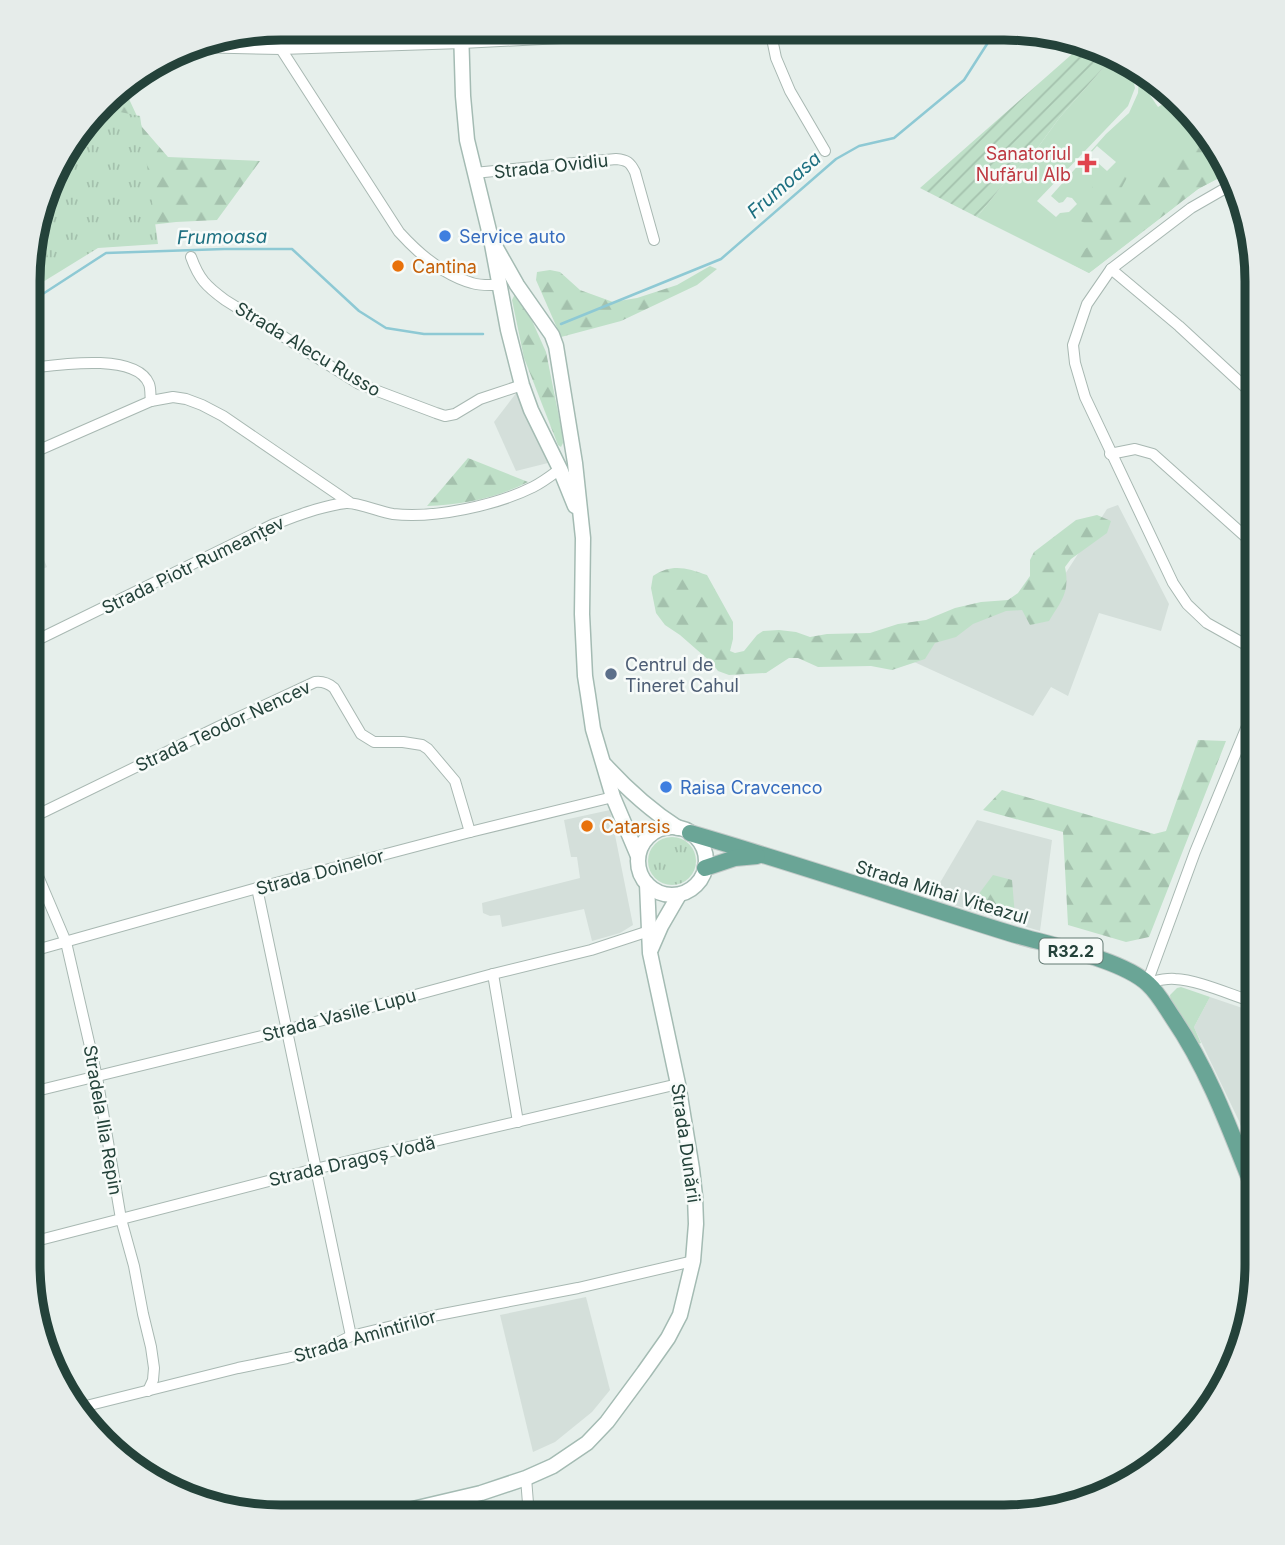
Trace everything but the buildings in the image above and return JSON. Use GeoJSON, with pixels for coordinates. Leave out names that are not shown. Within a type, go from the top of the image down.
{"type":"FeatureCollection","features":[{"type":"Feature","properties":{"kind":"main road"},"geometry":{"type":"LineString","coordinates":[[461,41],[465,121],[508,330],[531,410],[581,520]]}},
{"type":"Feature","properties":{"kind":"main road"},"geometry":{"type":"LineString","coordinates":[[491,239],[520,290],[555,340],[572,443],[583,538],[582,614],[585,676],[593,729],[602,761],[613,797],[638,856],[639,871],[647,884],[664,894],[678,895],[688,891],[702,877],[705,868],[704,851],[699,841],[652,811],[624,786],[602,761]]}},
{"type":"Feature","properties":{"kind":"main road"},"geometry":{"type":"LineString","coordinates":[[501,291],[520,290]]}},
{"type":"Feature","properties":{"kind":"main road"},"geometry":{"type":"LineString","coordinates":[[549,447],[560,453],[565,452],[572,443]]}},
{"type":"Feature","properties":{"kind":"main road"},"geometry":{"type":"LineString","coordinates":[[638,856],[645,841],[652,834],[662,829],[684,831]]}},
{"type":"Feature","properties":{"kind":"main road","name":"Strada Mihai Viteazul"},"geometry":{"type":"LineString","coordinates":[[684,831],[1101,960],[1133,974],[1147,983],[1164,1004],[1195,1054],[1244,1166]]}},
{"type":"Feature","properties":{"kind":"main road","name":"Strada Mihai Viteazul"},"geometry":{"type":"LineString","coordinates":[[705,868],[735,858],[763,855]]}},
{"type":"Feature","properties":{"kind":"main road","name":"Strada Dunării"},"geometry":{"type":"LineString","coordinates":[[434,1504],[481,1493],[526,1478],[553,1466],[587,1443],[607,1422],[668,1338],[680,1315],[693,1261],[695,1196],[678,1084],[650,953],[647,884]]}},
{"type":"Feature","properties":{"kind":"main road"},"geometry":{"type":"LineString","coordinates":[[650,953],[678,895]]}},
{"type":"Feature","properties":{"kind":"street"},"geometry":{"type":"LineString","coordinates":[[772,40],[776,58],[790,91],[825,151]]}},
{"type":"Feature","properties":{"kind":"street"},"geometry":{"type":"LineString","coordinates":[[282,41],[281,49],[400,232],[415,250],[450,274],[473,284],[501,291]]}},
{"type":"Feature","properties":{"kind":"street"},"geometry":{"type":"LineString","coordinates":[[221,48],[281,49],[394,41]]}},
{"type":"Feature","properties":{"kind":"street","name":"Strada Ovidiu"},"geometry":{"type":"LineString","coordinates":[[474,173],[626,160],[635,172],[654,240]]}},
{"type":"Feature","properties":{"kind":"street"},"geometry":{"type":"LineString","coordinates":[[1226,188],[1191,208],[1111,269],[1087,304],[1073,345],[1074,363],[1085,397],[1172,583],[1187,604],[1207,623],[1245,644]]}},
{"type":"Feature","properties":{"kind":"street","name":"Strada Alecu Russo"},"geometry":{"type":"LineString","coordinates":[[191,257],[207,287],[225,300],[359,384],[402,402],[445,416],[455,414],[480,399],[522,384]]}},
{"type":"Feature","properties":{"kind":"street"},"geometry":{"type":"LineString","coordinates":[[1111,269],[1179,326],[1245,387]]}},
{"type":"Feature","properties":{"kind":"street"},"geometry":{"type":"LineString","coordinates":[[40,367],[81,363],[119,366],[142,374],[149,385],[151,401]]}},
{"type":"Feature","properties":{"kind":"street"},"geometry":{"type":"LineString","coordinates":[[40,450],[151,401],[173,397],[202,405],[223,416],[349,502]]}},
{"type":"Feature","properties":{"kind":"street"},"geometry":{"type":"LineString","coordinates":[[1110,454],[1135,449],[1153,454],[1245,536]]}},
{"type":"Feature","properties":{"kind":"street","name":"Strada Piotr Rumeanțev"},"geometry":{"type":"LineString","coordinates":[[40,639],[274,524],[306,513],[349,502],[392,514],[451,512],[507,498],[535,486],[560,469]]}},
{"type":"Feature","properties":{"kind":"street","name":"Strada Teodor Nencev"},"geometry":{"type":"LineString","coordinates":[[40,813],[321,681],[334,688],[361,734],[368,739],[374,742],[422,745],[428,749],[455,781],[470,832]]}},
{"type":"Feature","properties":{"kind":"street"},"geometry":{"type":"LineString","coordinates":[[1147,983],[1195,852],[1245,732]]}},
{"type":"Feature","properties":{"kind":"street","name":"Strada Doinelor"},"geometry":{"type":"LineString","coordinates":[[40,949],[257,888],[613,797]]}},
{"type":"Feature","properties":{"kind":"street","name":"Stradela Ilia Repin"},"geometry":{"type":"LineString","coordinates":[[40,881],[66,942],[97,1077],[121,1219],[151,1347],[154,1368],[148,1391]]}},
{"type":"Feature","properties":{"kind":"street"},"geometry":{"type":"LineString","coordinates":[[257,888],[351,1336]]}},
{"type":"Feature","properties":{"kind":"street","name":"Strada Vasile Lupu"},"geometry":{"type":"LineString","coordinates":[[40,1090],[286,1030],[592,950],[649,931]]}},
{"type":"Feature","properties":{"kind":"street"},"geometry":{"type":"LineString","coordinates":[[493,974],[518,1122]]}},
{"type":"Feature","properties":{"kind":"street"},"geometry":{"type":"LineString","coordinates":[[1147,983],[1160,979],[1176,979],[1244,999]]}},
{"type":"Feature","properties":{"kind":"street","name":"Strada Dragoș Vodă"},"geometry":{"type":"LineString","coordinates":[[40,1240],[315,1169],[678,1084]]}},
{"type":"Feature","properties":{"kind":"street","name":"Strada Amintirilor"},"geometry":{"type":"LineString","coordinates":[[87,1406],[327,1348],[351,1336],[438,1315],[565,1291],[693,1261]]}},
{"type":"Feature","properties":{"kind":"street"},"geometry":{"type":"LineString","coordinates":[[526,1478],[527,1504]]}},
{"type":"Feature","properties":{"kind":"shaded area"},"geometry":{"type":"Polygon","coordinates":[[[517,392],[548,463],[516,471],[494,422],[517,392]]]}},
{"type":"Feature","properties":{"kind":"shaded area"},"geometry":{"type":"Polygon","coordinates":[[[1118,505],[1169,604],[1161,631],[1099,613],[1068,696],[1051,687],[1033,716],[912,661],[950,626],[1058,585],[1107,509],[1118,505]]]}},
{"type":"Feature","properties":{"kind":"shaded area"},"geometry":{"type":"Polygon","coordinates":[[[40,550],[47,567],[40,570],[40,550]]]}},
{"type":"Feature","properties":{"kind":"shaded area"},"geometry":{"type":"Polygon","coordinates":[[[610,810],[633,925],[620,933],[592,941],[584,909],[502,927],[500,915],[490,916],[483,913],[482,903],[580,878],[577,857],[571,857],[564,820],[610,810]]]}},
{"type":"Feature","properties":{"kind":"shaded area"},"geometry":{"type":"Polygon","coordinates":[[[977,820],[1052,840],[1040,931],[931,898],[977,820]]]}},
{"type":"Feature","properties":{"kind":"shaded area"},"geometry":{"type":"Polygon","coordinates":[[[1210,997],[1244,1009],[1244,1135],[1239,1121],[1194,1027],[1210,997]]]}},
{"type":"Feature","properties":{"kind":"shaded area"},"geometry":{"type":"Polygon","coordinates":[[[586,1297],[610,1390],[592,1412],[555,1442],[533,1452],[500,1315],[586,1297]]]}},
{"type":"Feature","properties":{"kind":"green space"},"geometry":{"type":"Polygon","coordinates":[[[1074,51],[1107,64],[1060,117],[1033,154],[1010,176],[977,217],[920,188],[1074,51]]]}},
{"type":"Feature","properties":{"kind":"green space","name":"Sanatoriul Nufărul Alb"},"geometry":{"type":"Polygon","coordinates":[[[1107,64],[1133,78],[1135,88],[1128,106],[1037,201],[1056,217],[1060,213],[1069,212],[1077,204],[1067,197],[1059,203],[1051,196],[1106,134],[1129,113],[1138,93],[1139,82],[1158,107],[1165,102],[1185,122],[1204,147],[1220,177],[1198,189],[1089,273],[977,217],[1010,176],[1033,154],[1060,117],[1107,64]],[[1097,146],[1089,155],[1107,171],[1116,162],[1097,146]]]}},
{"type":"Feature","properties":{"kind":"green space"},"geometry":{"type":"Polygon","coordinates":[[[128,96],[142,127],[168,157],[260,161],[217,220],[44,237],[59,189],[81,147],[100,122],[128,96]]]}},
{"type":"Feature","properties":{"kind":"green space"},"geometry":{"type":"Polygon","coordinates":[[[109,113],[140,116],[158,244],[98,248],[40,284],[42,250],[48,219],[59,189],[81,147],[109,113]]]}},
{"type":"Feature","properties":{"kind":"green space"},"geometry":{"type":"Polygon","coordinates":[[[1197,141],[1204,147],[1220,177],[1198,189],[1089,273],[1072,264],[1079,253],[1095,242],[1092,227],[1077,219],[1090,190],[1101,177],[1122,167],[1131,170],[1115,197],[1134,192],[1149,177],[1184,155],[1197,141]]]}},
{"type":"Feature","properties":{"kind":"green space"},"geometry":{"type":"Polygon","coordinates":[[[710,266],[717,269],[697,285],[621,321],[561,337],[536,280],[537,272],[560,272],[580,290],[613,302],[637,298],[677,285],[710,266]]]}},
{"type":"Feature","properties":{"kind":"green space"},"geometry":{"type":"Polygon","coordinates":[[[515,294],[521,296],[546,352],[562,432],[561,447],[524,358],[512,300],[515,294]]]}},
{"type":"Feature","properties":{"kind":"green space"},"geometry":{"type":"Polygon","coordinates":[[[468,458],[528,482],[479,500],[427,506],[468,458]]]}},
{"type":"Feature","properties":{"kind":"green space"},"geometry":{"type":"Polygon","coordinates":[[[1097,515],[1111,521],[1107,533],[1071,559],[1065,567],[1066,590],[1049,621],[1030,625],[1022,610],[1006,611],[973,624],[956,637],[935,643],[925,659],[892,670],[871,666],[818,667],[798,658],[789,658],[766,673],[729,675],[718,671],[680,635],[665,625],[656,613],[651,588],[653,576],[667,569],[686,569],[707,575],[733,622],[730,651],[735,653],[744,651],[763,631],[796,632],[810,637],[870,633],[898,624],[926,620],[955,608],[1008,600],[1018,593],[1030,576],[1030,560],[1034,552],[1076,520],[1097,515]]]}},
{"type":"Feature","properties":{"kind":"green space"},"geometry":{"type":"Polygon","coordinates":[[[1198,740],[1226,741],[1149,937],[1126,942],[1068,925],[1063,832],[983,810],[1002,790],[1154,834],[1166,831],[1198,740]]]}},
{"type":"Feature","properties":{"kind":"green space"},"geometry":{"type":"Polygon","coordinates":[[[672,837],[689,844],[696,861],[689,878],[672,885],[655,878],[648,861],[655,844],[672,837]]]}},
{"type":"Feature","properties":{"kind":"green space"},"geometry":{"type":"Polygon","coordinates":[[[993,875],[1012,880],[1015,916],[972,903],[993,875]]]}},
{"type":"Feature","properties":{"kind":"green space"},"geometry":{"type":"Polygon","coordinates":[[[1181,987],[1210,997],[1194,1027],[1201,1043],[1195,1045],[1171,1003],[1170,995],[1181,987]]]}},
{"type":"Feature","properties":{"kind":"waterway","name":"Frumoasa"},"geometry":{"type":"LineString","coordinates":[[561,324],[721,259],[836,159],[859,146],[894,138],[964,80],[990,40]]}},
{"type":"Feature","properties":{"kind":"waterway","name":"Frumoasa"},"geometry":{"type":"LineString","coordinates":[[40,296],[106,253],[292,249],[359,311],[386,328],[424,334],[483,334]]}},
{"type":"Feature","properties":{"kind":"place","name":"Sanatoriul Nufărul Alb"},"geometry":{"type":"Point","coordinates":[1087,163]}},
{"type":"Feature","properties":{"kind":"place","name":"Service auto"},"geometry":{"type":"Point","coordinates":[445,236]}},
{"type":"Feature","properties":{"kind":"place","name":"Cantina"},"geometry":{"type":"Point","coordinates":[398,266]}},
{"type":"Feature","properties":{"kind":"place","name":"Centrul de Tineret Cahul"},"geometry":{"type":"Point","coordinates":[611,674]}},
{"type":"Feature","properties":{"kind":"place","name":"Raisa Cravcenco"},"geometry":{"type":"Point","coordinates":[666,787]}},
{"type":"Feature","properties":{"kind":"place","name":"Catarsis"},"geometry":{"type":"Point","coordinates":[587,826]}}]}
